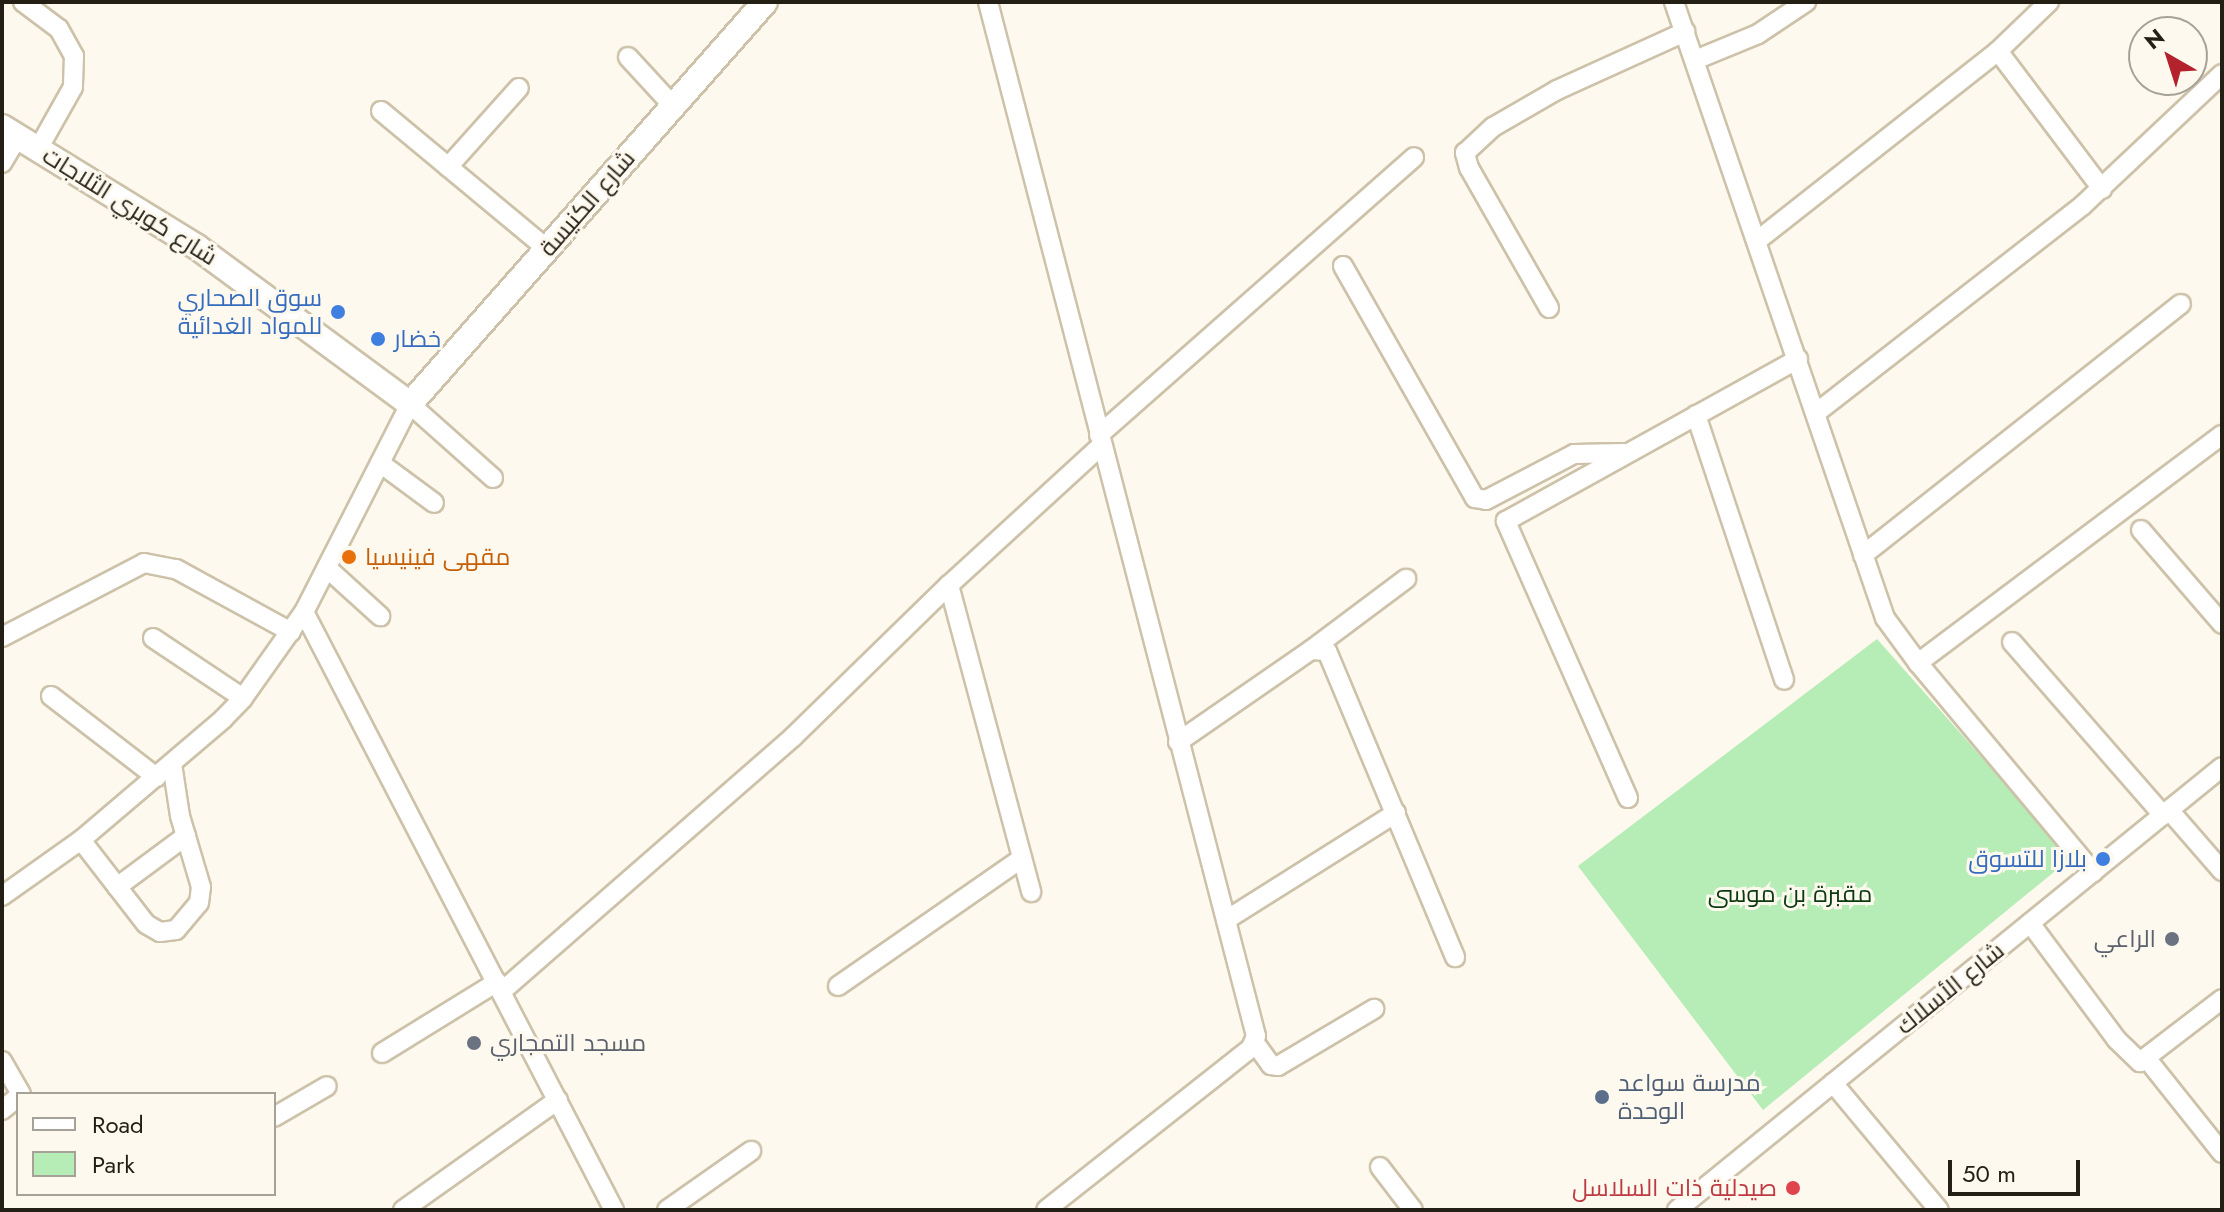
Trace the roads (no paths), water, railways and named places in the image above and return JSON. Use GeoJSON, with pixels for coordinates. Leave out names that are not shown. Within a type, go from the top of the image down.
{"type":"FeatureCollection","features":[{"type":"Feature","properties":{"kind":"main road","name":"شارع الكنيسة"},"geometry":{"type":"LineString","coordinates":[[410,404],[765,2]]}},
{"type":"Feature","properties":{"kind":"main road","name":"شارع كوبري الثلاجات"},"geometry":{"type":"LineString","coordinates":[[19,137],[209,255],[410,404]]}},
{"type":"Feature","properties":{"kind":"street"},"geometry":{"type":"LineString","coordinates":[[2,163],[19,137],[73,87],[74,56],[59,29],[23,2]]}},
{"type":"Feature","properties":{"kind":"street"},"geometry":{"type":"LineString","coordinates":[[988,2],[1178,742],[1256,1031],[1255,1043],[1271,1065],[1278,1066],[1374,1009]]}},
{"type":"Feature","properties":{"kind":"street"},"geometry":{"type":"LineString","coordinates":[[1674,2],[1885,618],[1918,663],[2093,872]]}},
{"type":"Feature","properties":{"kind":"street"},"geometry":{"type":"LineString","coordinates":[[1695,60],[1758,34],[1806,2]]}},
{"type":"Feature","properties":{"kind":"street"},"geometry":{"type":"LineString","coordinates":[[1758,240],[1998,51],[2049,2]]}},
{"type":"Feature","properties":{"kind":"street"},"geometry":{"type":"LineString","coordinates":[[1549,308],[1469,168],[1465,153],[1493,127],[1557,90],[1685,32]]}},
{"type":"Feature","properties":{"kind":"street"},"geometry":{"type":"LineString","coordinates":[[1998,51],[2102,189]]}},
{"type":"Feature","properties":{"kind":"street"},"geometry":{"type":"LineString","coordinates":[[628,57],[673,106]]}},
{"type":"Feature","properties":{"kind":"street"},"geometry":{"type":"LineString","coordinates":[[1816,413],[2102,189],[2222,74]]}},
{"type":"Feature","properties":{"kind":"street"},"geometry":{"type":"LineString","coordinates":[[448,167],[519,88]]}},
{"type":"Feature","properties":{"kind":"street"},"geometry":{"type":"LineString","coordinates":[[381,111],[547,249]]}},
{"type":"Feature","properties":{"kind":"street"},"geometry":{"type":"LineString","coordinates":[[382,1053],[499,986],[793,737],[1100,440],[1414,157]]}},
{"type":"Feature","properties":{"kind":"street"},"geometry":{"type":"LineString","coordinates":[[1343,266],[1475,498],[1486,500],[1574,454],[1627,453]]}},
{"type":"Feature","properties":{"kind":"street"},"geometry":{"type":"LineString","coordinates":[[1863,555],[2181,304]]}},
{"type":"Feature","properties":{"kind":"street"},"geometry":{"type":"LineString","coordinates":[[1628,798],[1506,525],[1509,518],[1798,359]]}},
{"type":"Feature","properties":{"kind":"street"},"geometry":{"type":"LineString","coordinates":[[2,896],[81,840],[172,764],[243,698],[304,612],[410,404],[493,478]]}},
{"type":"Feature","properties":{"kind":"street"},"geometry":{"type":"LineString","coordinates":[[1696,415],[1784,680]]}},
{"type":"Feature","properties":{"kind":"street"},"geometry":{"type":"LineString","coordinates":[[1918,663],[2222,435]]}},
{"type":"Feature","properties":{"kind":"street"},"geometry":{"type":"LineString","coordinates":[[380,463],[434,503]]}},
{"type":"Feature","properties":{"kind":"street"},"geometry":{"type":"LineString","coordinates":[[2141,530],[2222,624]]}},
{"type":"Feature","properties":{"kind":"street"},"geometry":{"type":"LineString","coordinates":[[2,637],[144,563],[176,569],[291,632]]}},
{"type":"Feature","properties":{"kind":"street"},"geometry":{"type":"LineString","coordinates":[[327,568],[380,616]]}},
{"type":"Feature","properties":{"kind":"street"},"geometry":{"type":"LineString","coordinates":[[1178,742],[1311,650],[1406,579]]}},
{"type":"Feature","properties":{"kind":"street"},"geometry":{"type":"LineString","coordinates":[[949,585],[1031,892]]}},
{"type":"Feature","properties":{"kind":"street"},"geometry":{"type":"LineString","coordinates":[[304,612],[614,1210]]}},
{"type":"Feature","properties":{"kind":"street"},"geometry":{"type":"LineString","coordinates":[[153,638],[243,698]]}},
{"type":"Feature","properties":{"kind":"street"},"geometry":{"type":"LineString","coordinates":[[2012,642],[2222,871]]}},
{"type":"Feature","properties":{"kind":"street"},"geometry":{"type":"LineString","coordinates":[[1311,650],[1321,648],[1332,656],[1455,957]]}},
{"type":"Feature","properties":{"kind":"street"},"geometry":{"type":"LineString","coordinates":[[51,696],[156,777]]}},
{"type":"Feature","properties":{"kind":"street"},"geometry":{"type":"LineString","coordinates":[[81,840],[153,929],[167,933],[188,920],[201,895],[172,764]]}},
{"type":"Feature","properties":{"kind":"street","name":"شارع الأسلاك"},"geometry":{"type":"LineString","coordinates":[[1677,1210],[2222,767]]}},
{"type":"Feature","properties":{"kind":"street"},"geometry":{"type":"LineString","coordinates":[[1226,920],[1396,813]]}},
{"type":"Feature","properties":{"kind":"street"},"geometry":{"type":"LineString","coordinates":[[117,887],[186,836]]}},
{"type":"Feature","properties":{"kind":"street"},"geometry":{"type":"LineString","coordinates":[[838,986],[1022,858]]}},
{"type":"Feature","properties":{"kind":"street"},"geometry":{"type":"LineString","coordinates":[[2030,923],[2128,1054],[2140,1062],[2222,999]]}},
{"type":"Feature","properties":{"kind":"street"},"geometry":{"type":"LineString","coordinates":[[1046,1210],[1255,1043]]}},
{"type":"Feature","properties":{"kind":"street"},"geometry":{"type":"LineString","coordinates":[[2147,1059],[2222,1153]]}},
{"type":"Feature","properties":{"kind":"street"},"geometry":{"type":"LineString","coordinates":[[2,1061],[18,1092]]}},
{"type":"Feature","properties":{"kind":"street"},"geometry":{"type":"LineString","coordinates":[[1833,1083],[1939,1210]]}},
{"type":"Feature","properties":{"kind":"street"},"geometry":{"type":"LineString","coordinates":[[276,1116],[327,1086]]}},
{"type":"Feature","properties":{"kind":"street"},"geometry":{"type":"LineString","coordinates":[[403,1210],[558,1100]]}},
{"type":"Feature","properties":{"kind":"street"},"geometry":{"type":"LineString","coordinates":[[667,1210],[751,1151]]}},
{"type":"Feature","properties":{"kind":"street"},"geometry":{"type":"LineString","coordinates":[[1380,1167],[1413,1210]]}},
{"type":"Feature","properties":{"kind":"place","name":"سوق الصحاري للمواد الغدائية"},"geometry":{"type":"Point","coordinates":[338,312]}},
{"type":"Feature","properties":{"kind":"place","name":"خضار"},"geometry":{"type":"Point","coordinates":[378,339]}},
{"type":"Feature","properties":{"kind":"place","name":"مقهى فينيسيا"},"geometry":{"type":"Point","coordinates":[349,557]}},
{"type":"Feature","properties":{"kind":"place","name":"بلازا للتسوق"},"geometry":{"type":"Point","coordinates":[2103,859]}},
{"type":"Feature","properties":{"kind":"place","name":"الراعي"},"geometry":{"type":"Point","coordinates":[2172,939]}},
{"type":"Feature","properties":{"kind":"place","name":"مسجد التمجاري"},"geometry":{"type":"Point","coordinates":[474,1043]}},
{"type":"Feature","properties":{"kind":"place","name":"مدرسة سواعد الوحدة"},"geometry":{"type":"Point","coordinates":[1602,1097]}},
{"type":"Feature","properties":{"kind":"place","name":"صيدلية ذات السلاسل"},"geometry":{"type":"Point","coordinates":[1793,1188]}},
{"type":"Feature","properties":{"kind":"park label","name":"مقبرة بن موسى"},"geometry":{"type":"Point","coordinates":[1790,894]}}]}
